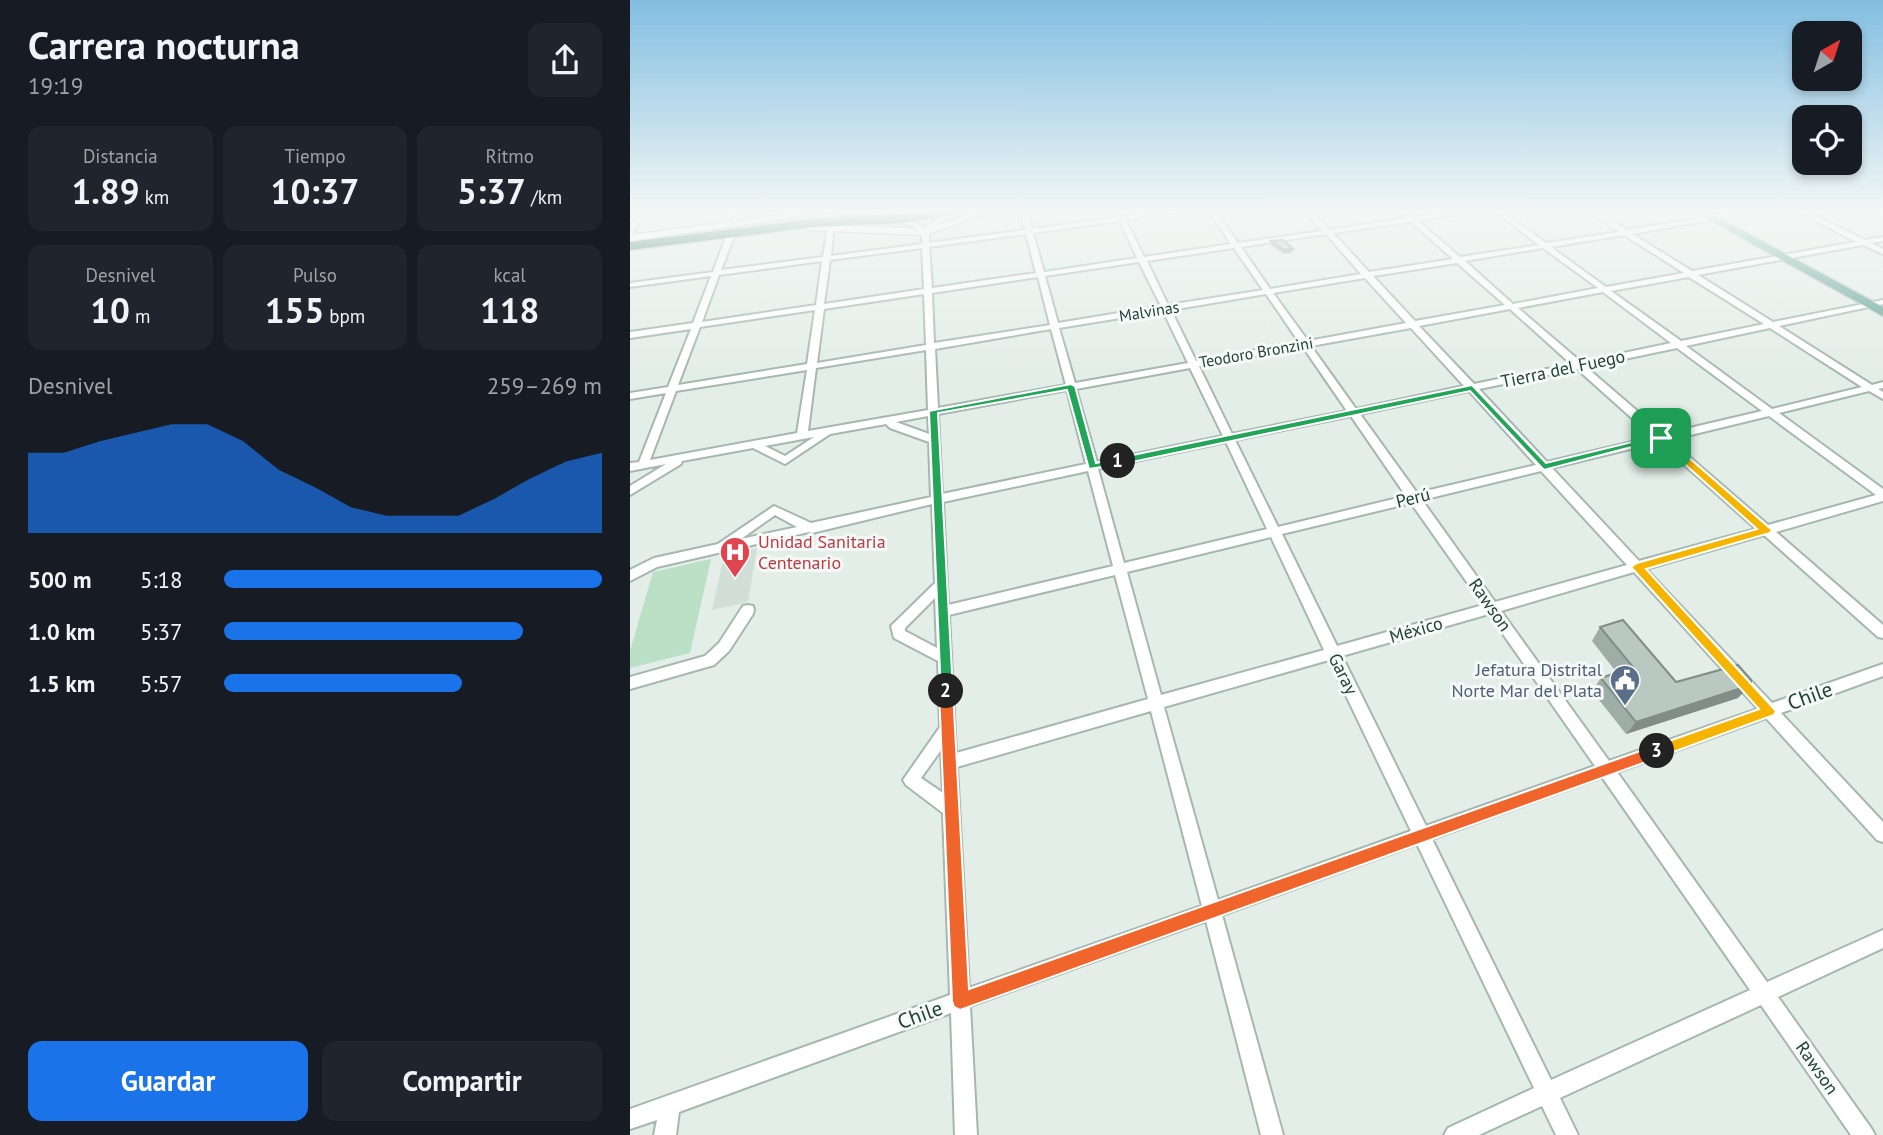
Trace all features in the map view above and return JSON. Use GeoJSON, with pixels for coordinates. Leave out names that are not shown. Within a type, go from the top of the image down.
{"type":"FeatureCollection","features":[{"type":"Feature","properties":{"kind":"main road"},"geometry":{"type":"LineString","coordinates":[[1796,265],[1883,312]]}},
{"type":"Feature","properties":{"kind":"street"},"geometry":{"type":"LineString","coordinates":[[642,465],[719,265]]}},
{"type":"Feature","properties":{"kind":"street"},"geometry":{"type":"LineString","coordinates":[[630,285],[783,265]]}},
{"type":"Feature","properties":{"kind":"street"},"geometry":{"type":"LineString","coordinates":[[802,436],[826,265]]}},
{"type":"Feature","properties":{"kind":"street"},"geometry":{"type":"LineString","coordinates":[[928,265],[967,1135]]}},
{"type":"Feature","properties":{"kind":"street"},"geometry":{"type":"LineString","coordinates":[[1038,265],[1272,1135]]}},
{"type":"Feature","properties":{"kind":"street"},"geometry":{"type":"LineString","coordinates":[[630,335],[1109,265]]}},
{"type":"Feature","properties":{"kind":"street","name":"Garay"},"geometry":{"type":"LineString","coordinates":[[1144,265],[1567,1135]]}},
{"type":"Feature","properties":{"kind":"street","name":"Rawson"},"geometry":{"type":"LineString","coordinates":[[1250,265],[1864,1135]]}},
{"type":"Feature","properties":{"kind":"street"},"geometry":{"type":"LineString","coordinates":[[1358,265],[1883,834]]}},
{"type":"Feature","properties":{"kind":"street","name":"Malvinas"},"geometry":{"type":"LineString","coordinates":[[630,396],[1428,265]]}},
{"type":"Feature","properties":{"kind":"street"},"geometry":{"type":"LineString","coordinates":[[1464,265],[1883,633]]}},
{"type":"Feature","properties":{"kind":"street"},"geometry":{"type":"LineString","coordinates":[[1571,265],[1883,496]]}},
{"type":"Feature","properties":{"kind":"street"},"geometry":{"type":"LineString","coordinates":[[1676,265],[1883,396]]}},
{"type":"Feature","properties":{"kind":"street","name":"Teodoro Bronzini"},"geometry":{"type":"LineString","coordinates":[[630,467],[1732,265]]}},
{"type":"Feature","properties":{"kind":"street","name":"Tierra del Fuego"},"geometry":{"type":"LineString","coordinates":[[630,576],[654,563],[938,499],[1883,302]]}},
{"type":"Feature","properties":{"kind":"street","name":"Perú"},"geometry":{"type":"LineString","coordinates":[[942,612],[1883,385]]}},
{"type":"Feature","properties":{"kind":"street"},"geometry":{"type":"LineString","coordinates":[[888,420],[894,426],[935,440]]}},
{"type":"Feature","properties":{"kind":"street"},"geometry":{"type":"LineString","coordinates":[[754,444],[785,461],[829,431]]}},
{"type":"Feature","properties":{"kind":"street"},"geometry":{"type":"LineString","coordinates":[[630,491],[684,457]]}},
{"type":"Feature","properties":{"kind":"street","name":"México"},"geometry":{"type":"LineString","coordinates":[[949,762],[1883,496]]}},
{"type":"Feature","properties":{"kind":"street"},"geometry":{"type":"LineString","coordinates":[[719,549],[774,510],[812,529]]}},
{"type":"Feature","properties":{"kind":"street"},"geometry":{"type":"LineString","coordinates":[[941,584],[898,626],[898,634],[944,658]]}},
{"type":"Feature","properties":{"kind":"street"},"geometry":{"type":"LineString","coordinates":[[630,683],[709,661],[724,647],[748,610]]}},
{"type":"Feature","properties":{"kind":"street","name":"Chile"},"geometry":{"type":"LineString","coordinates":[[630,1119],[1883,670]]}},
{"type":"Feature","properties":{"kind":"street"},"geometry":{"type":"LineString","coordinates":[[948,728],[911,780],[951,809]]}},
{"type":"Feature","properties":{"kind":"street"},"geometry":{"type":"LineString","coordinates":[[1455,1135],[1883,939]]}},
{"type":"Feature","properties":{"kind":"street"},"geometry":{"type":"LineString","coordinates":[[665,1135],[670,1105]]}},
{"type":"Feature","properties":{"kind":"shaded area","name":"Unidad Sanitaria Centenario"},"geometry":{"type":"Polygon","coordinates":[[[757,548],[748,602],[712,610],[724,556],[757,548]]]}},
{"type":"Feature","properties":{"kind":"green space"},"geometry":{"type":"Polygon","coordinates":[[[711,559],[690,653],[630,668],[630,651],[653,572],[711,559]]]}},
{"type":"Feature","properties":{"kind":"building"},"geometry":{"type":"Polygon","coordinates":[[[1623,620],[1676,682],[1738,665],[1751,680],[1751,685],[1636,722],[1601,678],[1633,667],[1600,627],[1623,620]]]}},
{"type":"Feature","properties":{"kind":"place","name":"Unidad Sanitaria Centenario"},"geometry":{"type":"Point","coordinates":[735,579]}},
{"type":"Feature","properties":{"kind":"place","name":"Jefatura Distrital Norte Mar del Plata"},"geometry":{"type":"Point","coordinates":[1625,707]}},
{"type":"Feature","properties":{"kind":"route"},"geometry":{"type":"LineString","coordinates":[[1071,386],[1093,467],[1472,388],[1544,467],[1661,438],[1766,530],[1637,567],[1770,711],[960,1001],[934,411],[1071,386]]}}]}
